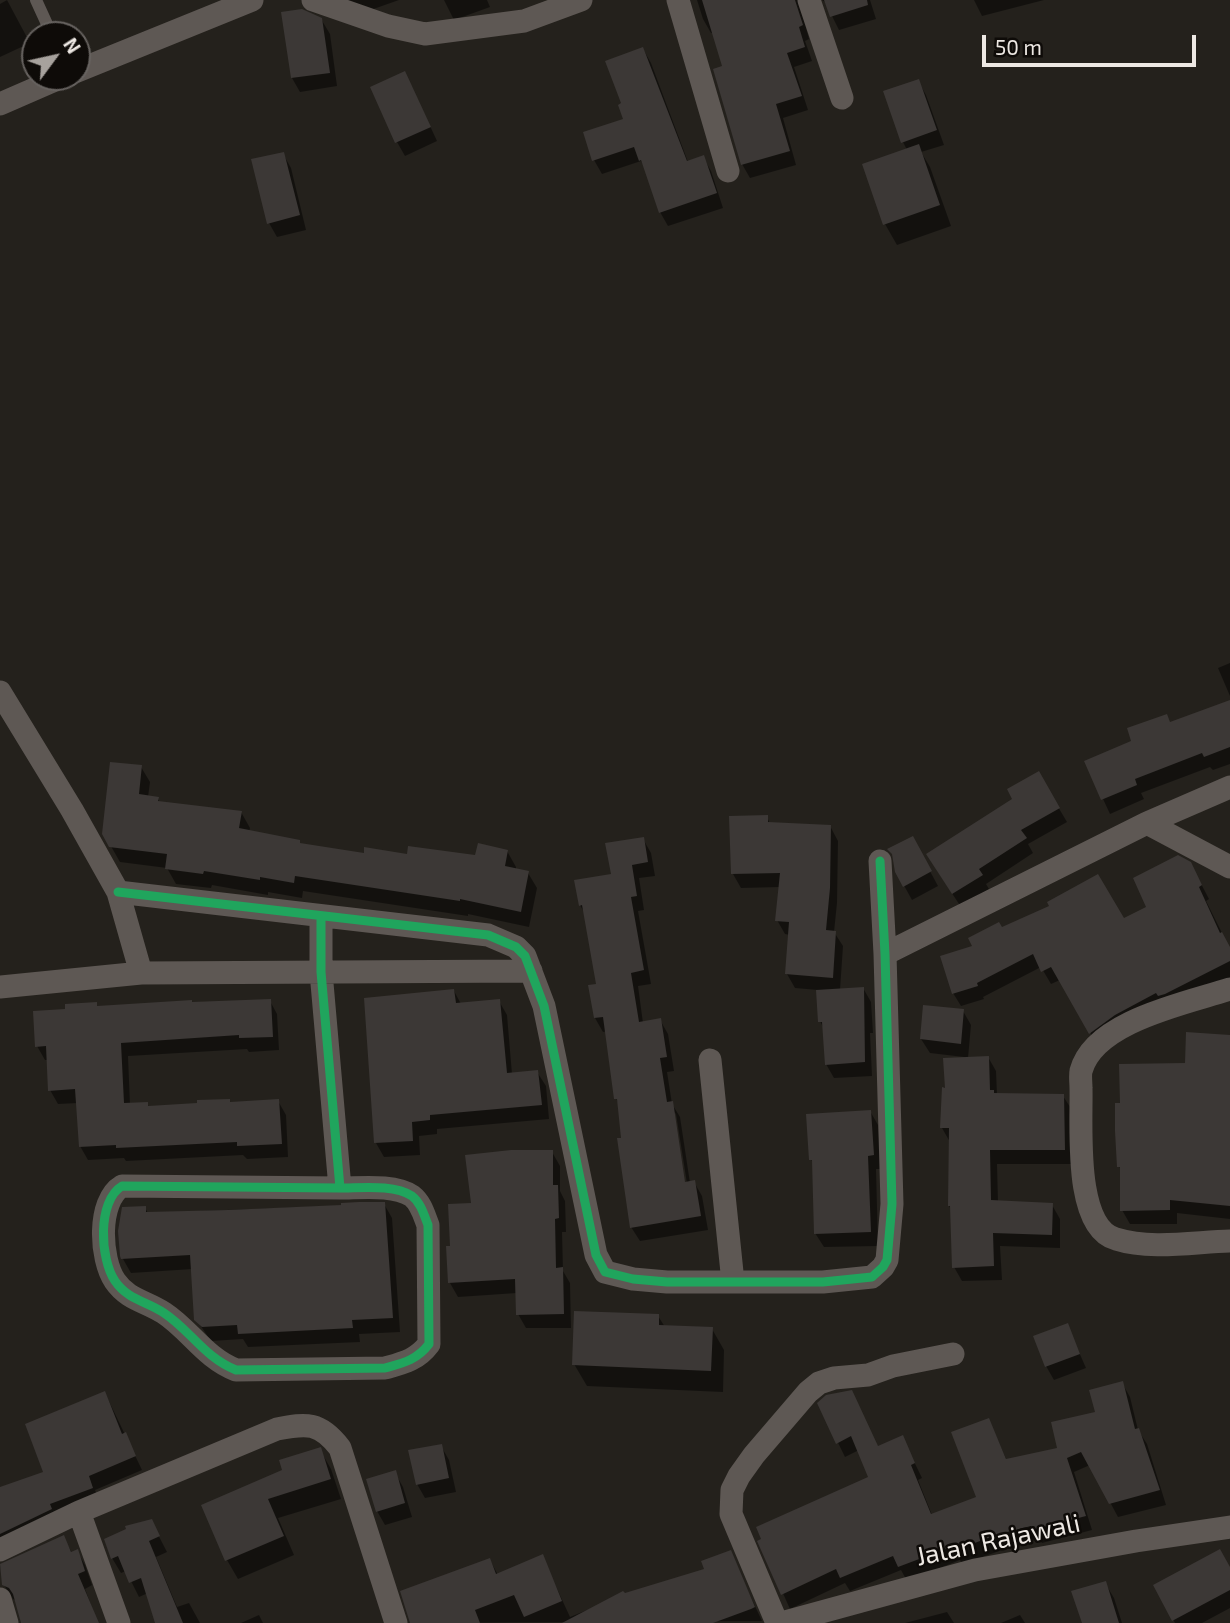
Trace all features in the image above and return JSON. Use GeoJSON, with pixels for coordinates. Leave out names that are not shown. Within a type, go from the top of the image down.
{"type":"FeatureCollection","features":[{"type":"Feature","properties":{"kind":"street"},"geometry":{"type":"LineString","coordinates":[[91,65],[253,0]]}},
{"type":"Feature","properties":{"kind":"street"},"geometry":{"type":"LineString","coordinates":[[313,0],[388,26],[425,34],[524,21],[535,8],[581,0]]}},
{"type":"Feature","properties":{"kind":"street"},"geometry":{"type":"LineString","coordinates":[[678,0],[728,171]]}},
{"type":"Feature","properties":{"kind":"street"},"geometry":{"type":"LineString","coordinates":[[809,0],[842,98]]}},
{"type":"Feature","properties":{"kind":"street"},"geometry":{"type":"LineString","coordinates":[[0,104],[30,91]]}},
{"type":"Feature","properties":{"kind":"street"},"geometry":{"type":"LineString","coordinates":[[0,692],[118,892],[141,973]]}},
{"type":"Feature","properties":{"kind":"street"},"geometry":{"type":"LineString","coordinates":[[886,954],[1147,823],[1230,787]]}},
{"type":"Feature","properties":{"kind":"street"},"geometry":{"type":"LineString","coordinates":[[1147,823],[1230,867]]}},
{"type":"Feature","properties":{"kind":"street"},"geometry":{"type":"LineString","coordinates":[[118,892],[488,934],[516,947],[525,956],[544,1006],[592,1238],[600,1265],[605,1272],[633,1279],[667,1282],[823,1282],[872,1277],[887,1260],[891,1204],[886,954],[880,861]]}},
{"type":"Feature","properties":{"kind":"street"},"geometry":{"type":"LineString","coordinates":[[321,916],[321,972],[340,1188]]}},
{"type":"Feature","properties":{"kind":"street"},"geometry":{"type":"LineString","coordinates":[[0,986],[141,973],[531,971]]}},
{"type":"Feature","properties":{"kind":"street"},"geometry":{"type":"LineString","coordinates":[[1230,989],[1126,1023],[1104,1038],[1081,1071],[1085,1195],[1096,1224],[1113,1239],[1150,1244],[1230,1241]]}},
{"type":"Feature","properties":{"kind":"street"},"geometry":{"type":"LineString","coordinates":[[710,1060],[733,1282]]}},
{"type":"Feature","properties":{"kind":"street"},"geometry":{"type":"LineString","coordinates":[[122,1186],[340,1188],[393,1189],[411,1196],[421,1207],[428,1224],[429,1344],[419,1356],[406,1362],[385,1368],[236,1370],[207,1353],[162,1311],[125,1293],[113,1279],[105,1258],[106,1210],[114,1191],[122,1186]]}},
{"type":"Feature","properties":{"kind":"street"},"geometry":{"type":"LineString","coordinates":[[779,1623],[730,1514],[732,1490],[739,1476],[799,1402],[819,1383],[834,1378],[868,1375],[893,1366],[953,1354]]}},
{"type":"Feature","properties":{"kind":"street"},"geometry":{"type":"LineString","coordinates":[[0,1550],[79,1513],[277,1429],[299,1424],[328,1433],[340,1448],[396,1623]]}},
{"type":"Feature","properties":{"kind":"street"},"geometry":{"type":"LineString","coordinates":[[79,1513],[119,1623]]}},
{"type":"Feature","properties":{"kind":"street","name":"Jalan Rajawali"},"geometry":{"type":"LineString","coordinates":[[779,1623],[975,1570],[1230,1527]]}},
{"type":"Feature","properties":{"kind":"street"},"geometry":{"type":"LineString","coordinates":[[0,1599],[7,1623]]}},
{"type":"Feature","properties":{"kind":"lane"},"geometry":{"type":"LineString","coordinates":[[36,0],[46,21]]}},
{"type":"Feature","properties":{"kind":"building"},"geometry":{"type":"Polygon","coordinates":[[[702,0],[795,0],[803,25],[799,27],[805,47],[787,53],[802,96],[776,104],[790,151],[741,165],[713,69],[722,66],[702,0]]]}},
{"type":"Feature","properties":{"kind":"building"},"geometry":{"type":"Polygon","coordinates":[[[824,0],[867,0],[868,5],[830,17],[824,0]]]}},
{"type":"Feature","properties":{"kind":"building"},"geometry":{"type":"Polygon","coordinates":[[[302,9],[322,18],[330,73],[291,78],[281,12],[302,9]]]}},
{"type":"Feature","properties":{"kind":"building"},"geometry":{"type":"Polygon","coordinates":[[[643,47],[687,161],[704,155],[717,193],[659,213],[634,147],[592,161],[583,132],[623,119],[618,105],[621,103],[605,61],[643,47]]]}},
{"type":"Feature","properties":{"kind":"building"},"geometry":{"type":"Polygon","coordinates":[[[405,71],[431,127],[395,143],[370,87],[405,71]]]}},
{"type":"Feature","properties":{"kind":"building"},"geometry":{"type":"Polygon","coordinates":[[[919,79],[937,130],[901,143],[883,91],[919,79]]]}},
{"type":"Feature","properties":{"kind":"building"},"geometry":{"type":"Polygon","coordinates":[[[919,144],[940,205],[883,225],[862,164],[919,144]]]}},
{"type":"Feature","properties":{"kind":"building"},"geometry":{"type":"Polygon","coordinates":[[[284,152],[300,215],[267,224],[251,159],[284,152]]]}},
{"type":"Feature","properties":{"kind":"building"},"geometry":{"type":"Polygon","coordinates":[[[1230,700],[1230,747],[1204,757],[1202,753],[1135,779],[1137,785],[1101,800],[1084,761],[1131,741],[1127,728],[1167,714],[1170,722],[1230,700]]]}},
{"type":"Feature","properties":{"kind":"building"},"geometry":{"type":"Polygon","coordinates":[[[110,762],[142,765],[139,794],[159,797],[158,801],[242,811],[239,828],[300,840],[300,843],[364,853],[364,847],[407,854],[408,846],[475,855],[478,843],[508,850],[505,866],[529,871],[521,912],[460,899],[295,876],[294,883],[260,877],[260,880],[204,871],[203,874],[165,869],[167,854],[109,847],[102,834],[110,762]]]}},
{"type":"Feature","properties":{"kind":"building"},"geometry":{"type":"Polygon","coordinates":[[[1039,771],[1060,808],[1021,830],[1027,838],[979,869],[983,875],[952,894],[926,854],[1012,799],[1007,789],[1039,771]]]}},
{"type":"Feature","properties":{"kind":"building"},"geometry":{"type":"Polygon","coordinates":[[[768,815],[768,822],[831,825],[826,930],[836,931],[833,978],[785,974],[789,922],[775,921],[780,873],[731,874],[729,816],[768,815]]]}},
{"type":"Feature","properties":{"kind":"building"},"geometry":{"type":"Polygon","coordinates":[[[913,836],[932,871],[903,887],[895,872],[892,854],[887,849],[913,836]]]}},
{"type":"Feature","properties":{"kind":"building"},"geometry":{"type":"Polygon","coordinates":[[[644,837],[648,862],[632,865],[637,896],[631,897],[644,970],[631,973],[639,1022],[661,1018],[667,1057],[660,1058],[667,1102],[673,1101],[685,1182],[695,1180],[701,1216],[630,1228],[617,1138],[621,1138],[617,1099],[614,1099],[603,1017],[594,1018],[588,985],[596,984],[582,905],[579,906],[574,880],[611,874],[605,843],[644,837]]]}},
{"type":"Feature","properties":{"kind":"building"},"geometry":{"type":"Polygon","coordinates":[[[1178,855],[1191,862],[1220,933],[1222,932],[1230,947],[1230,961],[1165,994],[1158,996],[1156,993],[1115,1015],[1089,1034],[1051,967],[1041,972],[1033,954],[977,983],[978,986],[952,994],[940,956],[972,946],[968,938],[999,922],[1002,927],[1049,906],[1047,902],[1098,874],[1124,918],[1146,907],[1133,878],[1178,855]]]}},
{"type":"Feature","properties":{"kind":"building"},"geometry":{"type":"Polygon","coordinates":[[[864,987],[865,1062],[825,1065],[822,1022],[818,1022],[816,990],[864,987]]]}},
{"type":"Feature","properties":{"kind":"building"},"geometry":{"type":"Polygon","coordinates":[[[454,989],[456,1003],[500,999],[507,1073],[538,1070],[542,1105],[430,1115],[430,1120],[412,1122],[413,1141],[374,1143],[364,998],[454,989]]]}},
{"type":"Feature","properties":{"kind":"building"},"geometry":{"type":"Polygon","coordinates":[[[271,999],[273,1037],[239,1038],[239,1035],[121,1043],[124,1103],[148,1102],[148,1106],[197,1103],[197,1100],[230,1099],[230,1102],[279,1099],[282,1144],[237,1146],[237,1142],[116,1148],[116,1145],[79,1147],[75,1089],[48,1091],[46,1046],[35,1047],[33,1011],[65,1009],[65,1004],[97,1002],[97,1006],[192,1000],[271,999]]]}},
{"type":"Feature","properties":{"kind":"building"},"geometry":{"type":"Polygon","coordinates":[[[923,1005],[964,1009],[961,1044],[920,1039],[923,1005]]]}},
{"type":"Feature","properties":{"kind":"building"},"geometry":{"type":"Polygon","coordinates":[[[1186,1032],[1230,1035],[1230,1206],[1170,1200],[1170,1210],[1120,1211],[1120,1167],[1117,1167],[1115,1131],[1115,1103],[1120,1103],[1119,1064],[1185,1063],[1186,1032]]]}},
{"type":"Feature","properties":{"kind":"building"},"geometry":{"type":"Polygon","coordinates":[[[989,1056],[990,1090],[994,1090],[994,1093],[1064,1094],[1065,1150],[990,1150],[991,1200],[1053,1203],[1052,1235],[993,1233],[994,1266],[952,1268],[948,1206],[949,1128],[940,1128],[942,1087],[945,1088],[943,1058],[989,1056]]]}},
{"type":"Feature","properties":{"kind":"building"},"geometry":{"type":"Polygon","coordinates":[[[871,1110],[874,1155],[868,1156],[871,1232],[814,1234],[812,1160],[809,1160],[806,1114],[871,1110]]]}},
{"type":"Feature","properties":{"kind":"building"},"geometry":{"type":"Polygon","coordinates":[[[511,1150],[553,1150],[553,1185],[558,1185],[559,1218],[555,1219],[556,1268],[563,1267],[564,1314],[516,1315],[515,1279],[448,1283],[448,1204],[471,1203],[465,1155],[511,1150]]]}},
{"type":"Feature","properties":{"kind":"building"},"geometry":{"type":"Polygon","coordinates":[[[385,1202],[393,1318],[352,1320],[353,1328],[238,1334],[237,1325],[202,1327],[194,1320],[190,1255],[121,1259],[120,1256],[118,1231],[122,1207],[146,1206],[146,1212],[341,1205],[385,1202]]]}},
{"type":"Feature","properties":{"kind":"building"},"geometry":{"type":"Polygon","coordinates":[[[574,1311],[659,1314],[659,1325],[713,1327],[711,1371],[572,1365],[574,1311]]]}},
{"type":"Feature","properties":{"kind":"building"},"geometry":{"type":"Polygon","coordinates":[[[1068,1323],[1080,1354],[1045,1367],[1033,1336],[1068,1323]]]}},
{"type":"Feature","properties":{"kind":"building"},"geometry":{"type":"Polygon","coordinates":[[[1123,1381],[1135,1429],[1139,1428],[1160,1490],[1109,1504],[1081,1452],[1067,1458],[1086,1516],[1032,1530],[1031,1526],[999,1534],[953,1551],[951,1547],[898,1567],[893,1556],[840,1578],[836,1569],[781,1595],[757,1541],[761,1539],[756,1527],[868,1477],[851,1436],[836,1444],[817,1403],[826,1395],[852,1390],[878,1446],[903,1435],[915,1463],[911,1465],[931,1514],[976,1497],[951,1432],[989,1418],[1006,1459],[1057,1448],[1051,1422],[1095,1412],[1089,1390],[1123,1381]]]}},
{"type":"Feature","properties":{"kind":"building"},"geometry":{"type":"Polygon","coordinates":[[[105,1391],[122,1434],[126,1432],[136,1456],[89,1476],[93,1488],[50,1504],[52,1509],[0,1534],[0,1487],[43,1472],[25,1424],[105,1391]]]}},
{"type":"Feature","properties":{"kind":"building"},"geometry":{"type":"Polygon","coordinates":[[[442,1444],[449,1478],[416,1485],[408,1450],[442,1444]]]}},
{"type":"Feature","properties":{"kind":"building"},"geometry":{"type":"Polygon","coordinates":[[[321,1447],[331,1479],[268,1499],[284,1536],[225,1561],[201,1505],[282,1470],[279,1460],[321,1447]]]}},
{"type":"Feature","properties":{"kind":"building"},"geometry":{"type":"Polygon","coordinates":[[[396,1470],[405,1503],[376,1512],[366,1479],[396,1470]]]}},
{"type":"Feature","properties":{"kind":"building"},"geometry":{"type":"Polygon","coordinates":[[[152,1519],[160,1536],[149,1541],[183,1623],[155,1623],[141,1578],[129,1583],[118,1556],[111,1559],[104,1539],[126,1529],[125,1526],[152,1519]]]}},
{"type":"Feature","properties":{"kind":"building"},"geometry":{"type":"Polygon","coordinates":[[[64,1535],[71,1552],[78,1549],[85,1571],[78,1574],[99,1623],[21,1623],[13,1594],[9,1588],[2,1585],[0,1564],[64,1535]]]}},
{"type":"Feature","properties":{"kind":"building"},"geometry":{"type":"Polygon","coordinates":[[[1220,1549],[1230,1567],[1230,1590],[1172,1621],[1153,1585],[1220,1549]]]}},
{"type":"Feature","properties":{"kind":"building"},"geometry":{"type":"Polygon","coordinates":[[[731,1550],[755,1607],[751,1609],[713,1623],[562,1623],[623,1591],[625,1593],[704,1569],[701,1561],[731,1550]]]}},
{"type":"Feature","properties":{"kind":"building"},"geometry":{"type":"Polygon","coordinates":[[[543,1554],[562,1601],[524,1617],[514,1595],[475,1610],[480,1623],[410,1623],[400,1591],[490,1558],[496,1574],[543,1554]]]}},
{"type":"Feature","properties":{"kind":"building"},"geometry":{"type":"Polygon","coordinates":[[[1106,1581],[1119,1623],[1082,1623],[1071,1591],[1106,1581]]]}},
{"type":"Feature","properties":{"kind":"cycle path"},"geometry":{"type":"LineString","coordinates":[[118,892],[488,935],[516,947],[525,956],[544,1006],[596,1255],[605,1272],[633,1279],[667,1282],[823,1282],[872,1277],[887,1260],[892,1204],[880,861]]}},
{"type":"Feature","properties":{"kind":"cycle path"},"geometry":{"type":"LineString","coordinates":[[321,916],[321,972],[340,1188],[122,1186],[114,1193],[105,1217],[106,1259],[120,1287],[164,1313],[206,1351],[236,1370],[385,1368],[404,1362],[420,1354],[429,1344],[428,1225],[418,1202],[405,1192],[377,1188],[340,1188]]}}]}
